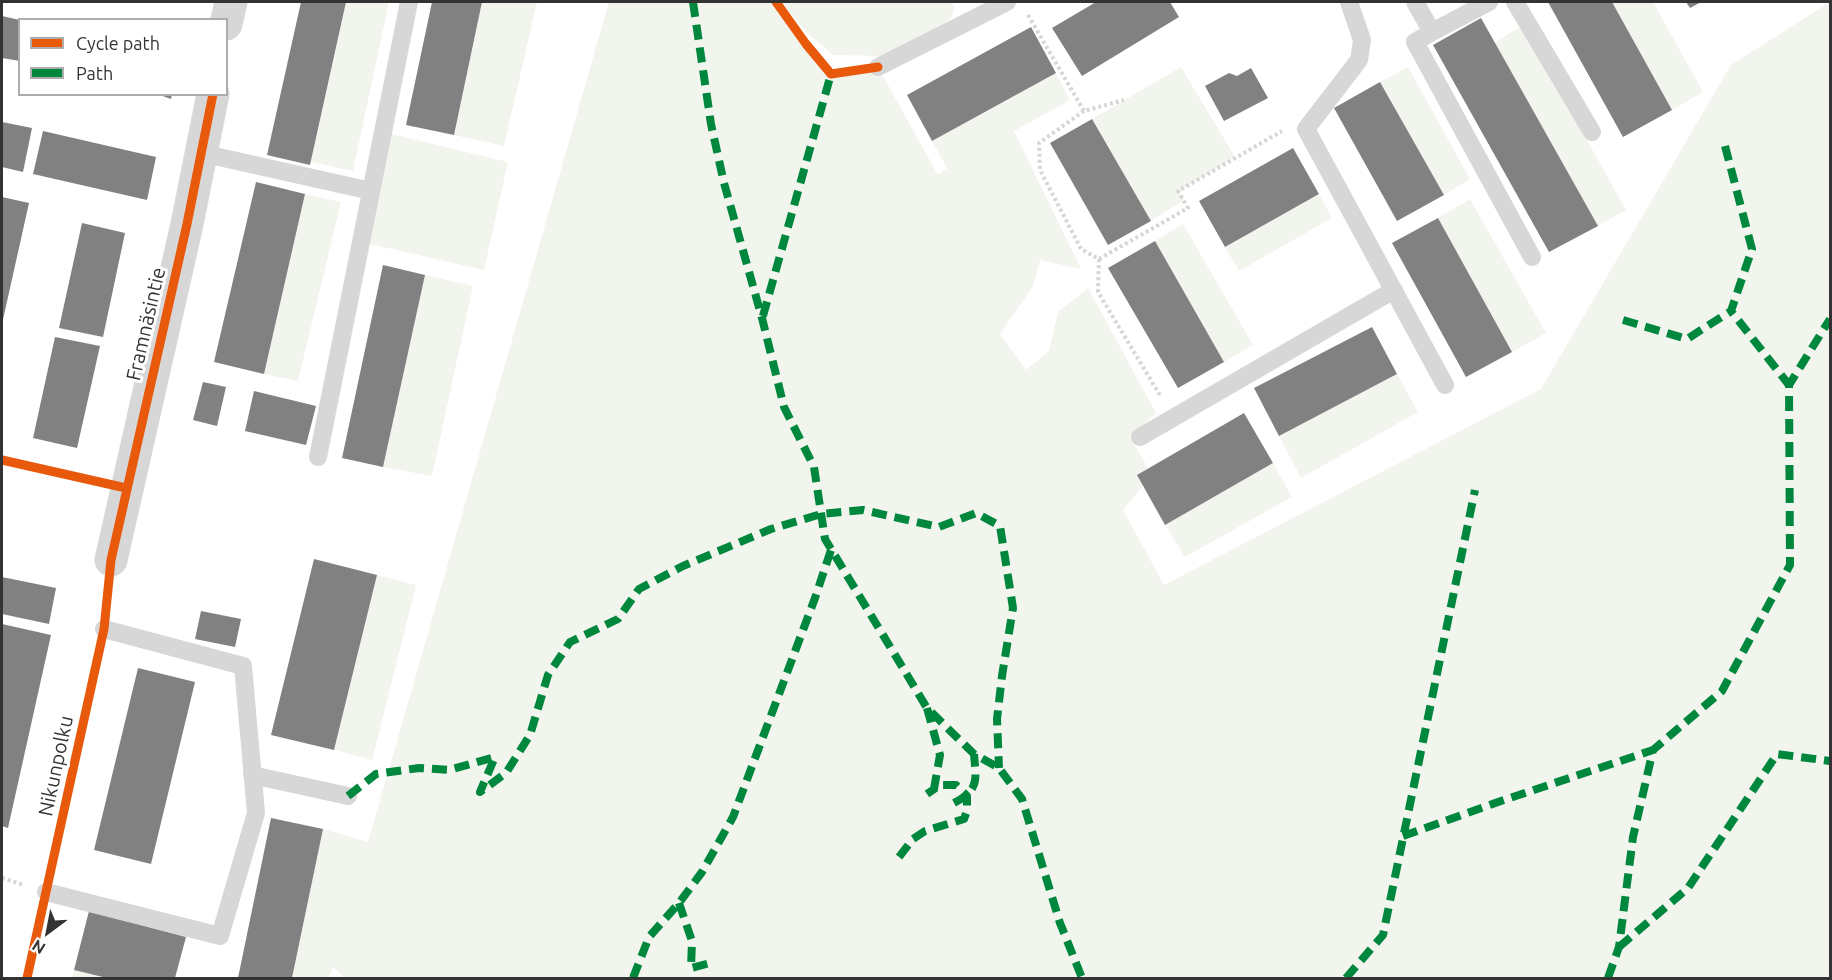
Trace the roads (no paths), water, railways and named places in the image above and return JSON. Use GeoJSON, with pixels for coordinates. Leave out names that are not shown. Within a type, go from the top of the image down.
{"type":"FeatureCollection","features":[{"type":"Feature","properties":{"kind":"street"},"geometry":{"type":"LineString","coordinates":[[227,18],[231,2]]}},
{"type":"Feature","properties":{"kind":"street","name":"Framnäsintie"},"geometry":{"type":"LineString","coordinates":[[111,560],[188,224],[213,96]]}},
{"type":"Feature","properties":{"kind":"lane"},"geometry":{"type":"LineString","coordinates":[[318,457],[409,2]]}},
{"type":"Feature","properties":{"kind":"lane"},"geometry":{"type":"LineString","coordinates":[[878,67],[1007,2]]}},
{"type":"Feature","properties":{"kind":"lane"},"geometry":{"type":"LineString","coordinates":[[1349,2],[1362,40],[1359,60],[1306,129],[1445,385]]}},
{"type":"Feature","properties":{"kind":"lane"},"geometry":{"type":"LineString","coordinates":[[1415,2],[1432,32]]}},
{"type":"Feature","properties":{"kind":"lane"},"geometry":{"type":"LineString","coordinates":[[1489,2],[1414,42],[1532,257]]}},
{"type":"Feature","properties":{"kind":"lane"},"geometry":{"type":"LineString","coordinates":[[1515,2],[1592,132]]}},
{"type":"Feature","properties":{"kind":"lane"},"geometry":{"type":"LineString","coordinates":[[201,153],[371,191]]}},
{"type":"Feature","properties":{"kind":"lane"},"geometry":{"type":"LineString","coordinates":[[1140,437],[1394,290]]}},
{"type":"Feature","properties":{"kind":"lane"},"geometry":{"type":"LineString","coordinates":[[46,892],[220,936],[256,813],[243,666],[104,629]]}},
{"type":"Feature","properties":{"kind":"lane"},"geometry":{"type":"LineString","coordinates":[[252,775],[348,796]]}}]}
